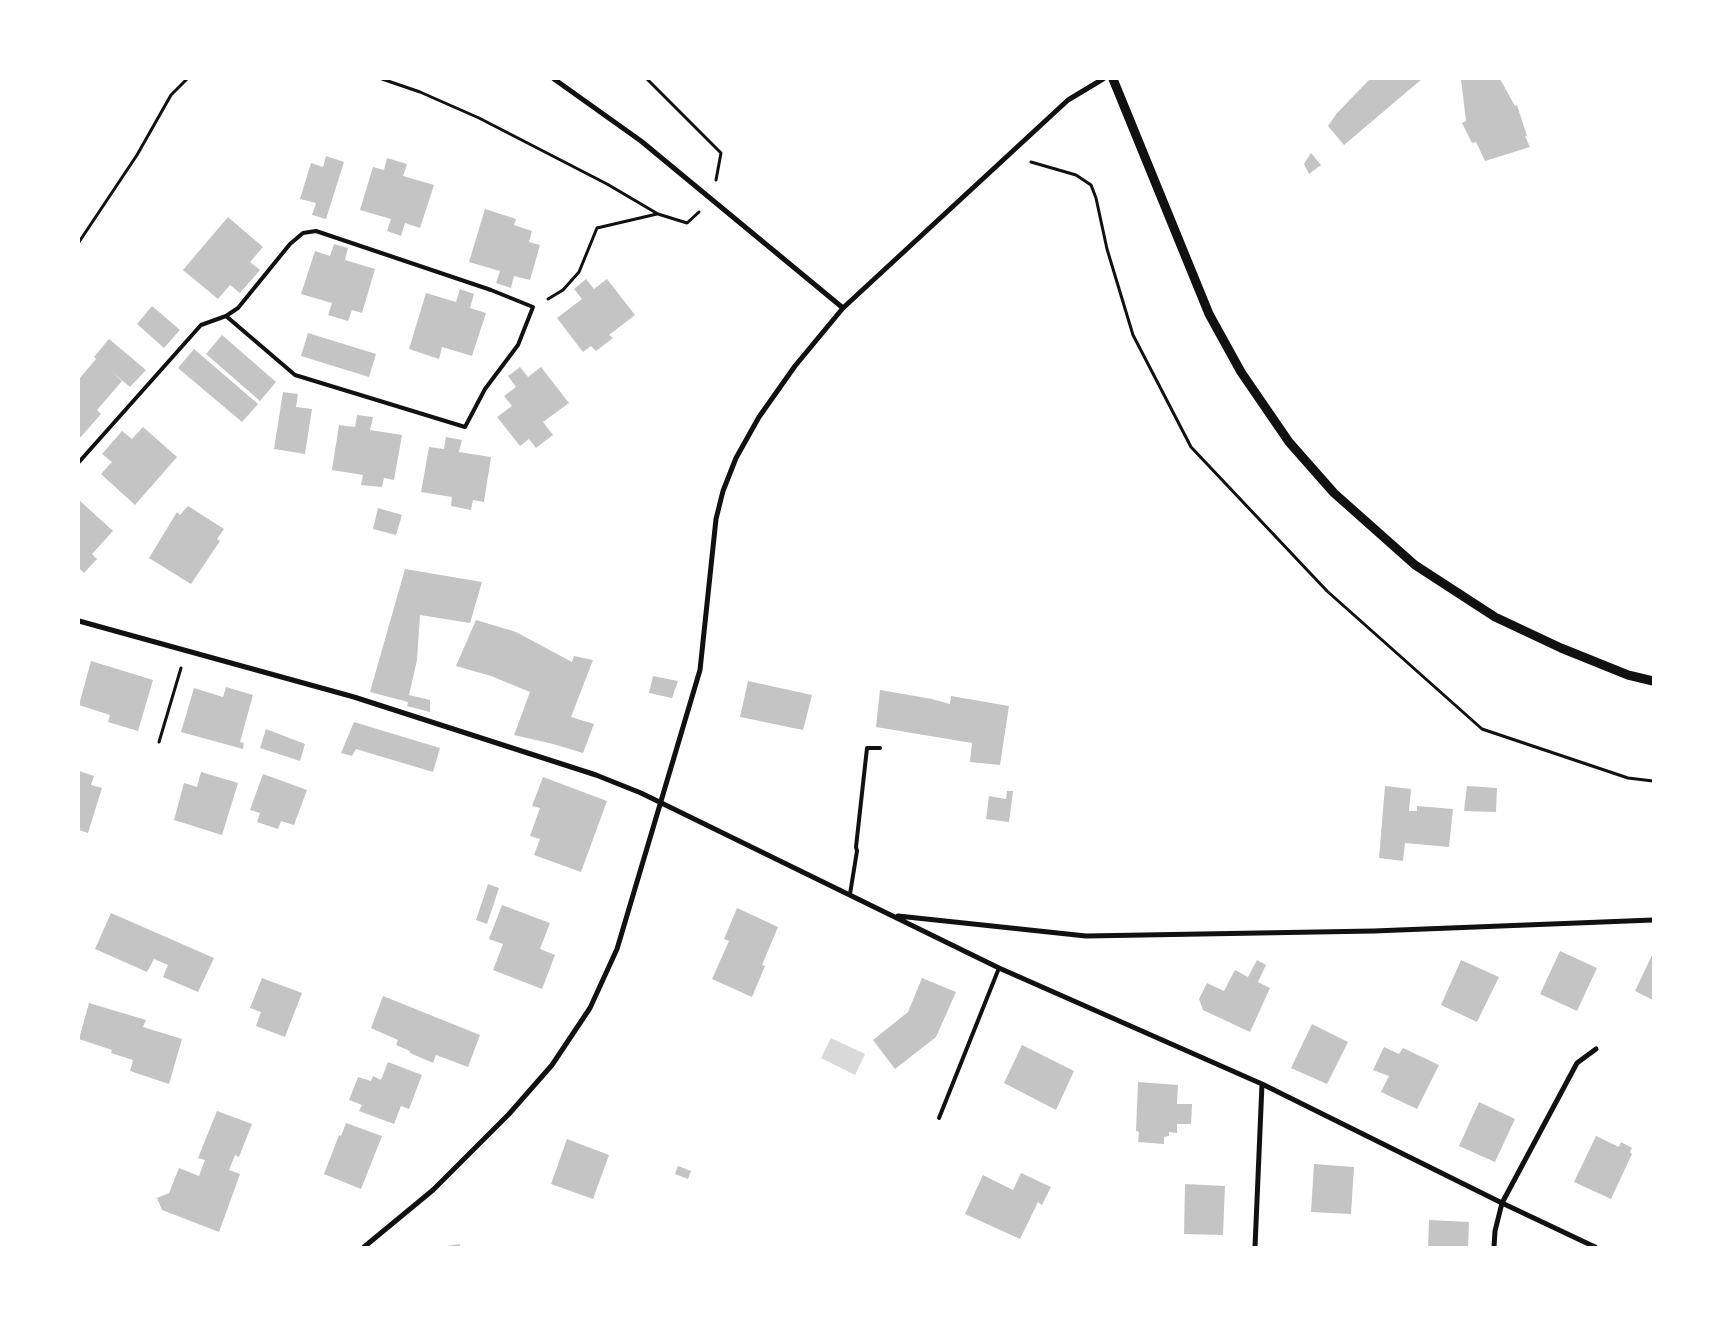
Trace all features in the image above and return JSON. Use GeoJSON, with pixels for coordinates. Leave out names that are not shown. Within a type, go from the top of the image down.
{"type":"FeatureCollection","features":[{"type":"Feature","properties":{"kind":"street"},"geometry":{"type":"LineString","coordinates":[[554,79],[640,141],[843,308]]}},
{"type":"Feature","properties":{"kind":"street"},"geometry":{"type":"LineString","coordinates":[[364,1247],[433,1190],[509,1114],[558,1056],[590,1008],[617,949],[662,803],[700,670],[716,519],[723,491],[736,458],[759,417],[795,366],[843,308],[903,251],[972,191],[1068,100],[1103,79]]}},
{"type":"Feature","properties":{"kind":"street"},"geometry":{"type":"LineString","coordinates":[[1113,79],[1209,314],[1241,372],[1289,442],[1334,493],[1415,564],[1495,617],[1561,648],[1628,675],[1653,681]]}},
{"type":"Feature","properties":{"kind":"street"},"geometry":{"type":"LineString","coordinates":[[79,621],[354,696],[596,775],[662,803],[999,968],[1262,1084],[1502,1204],[1596,1247]]}},
{"type":"Feature","properties":{"kind":"street"},"geometry":{"type":"LineString","coordinates":[[893,915],[1086,936],[1374,931],[1653,920]]}},
{"type":"Feature","properties":{"kind":"street"},"geometry":{"type":"LineString","coordinates":[[1494,1247],[1494,1231],[1502,1204],[1577,1063],[1596,1049]]}},
{"type":"Feature","properties":{"kind":"street"},"geometry":{"type":"LineString","coordinates":[[1255,1247],[1262,1084]]}},
{"type":"Feature","properties":{"kind":"lane"},"geometry":{"type":"LineString","coordinates":[[79,462],[201,325],[226,316],[238,308],[290,244],[303,233],[316,230],[492,290],[533,307],[518,345],[485,389],[465,427],[296,375],[226,316]]}},
{"type":"Feature","properties":{"kind":"lane"},"geometry":{"type":"LineString","coordinates":[[850,894],[857,851],[867,748],[880,748]]}},
{"type":"Feature","properties":{"kind":"lane"},"geometry":{"type":"LineString","coordinates":[[939,1118],[999,968]]}},
{"type":"Feature","properties":{"kind":"path"},"geometry":{"type":"LineString","coordinates":[[79,242],[137,155],[171,95],[187,79]]}},
{"type":"Feature","properties":{"kind":"path"},"geometry":{"type":"LineString","coordinates":[[382,79],[420,92],[479,118],[607,184],[658,214],[687,223],[712,200],[720,153],[647,79]]}},
{"type":"Feature","properties":{"kind":"path"},"geometry":{"type":"LineString","coordinates":[[1025,167],[1032,161],[1076,175],[1090,185],[1096,198],[1107,249],[1133,335],[1192,448],[1326,591],[1482,729],[1628,778],[1653,781]]}},
{"type":"Feature","properties":{"kind":"path"},"geometry":{"type":"LineString","coordinates":[[533,307],[563,290],[579,272],[596,228],[658,214]]}},
{"type":"Feature","properties":{"kind":"path"},"geometry":{"type":"LineString","coordinates":[[159,742],[186,650]]}},
{"type":"Feature","properties":{"kind":"shaded area"},"geometry":{"type":"Polygon","coordinates":[[[831,1038],[865,1054],[855,1075],[821,1058],[831,1038]]]}},
{"type":"Feature","properties":{"kind":"building"},"geometry":{"type":"Polygon","coordinates":[[[1370,79],[1422,79],[1344,145],[1328,126],[1337,113],[1370,79]]]}},
{"type":"Feature","properties":{"kind":"building"},"geometry":{"type":"Polygon","coordinates":[[[1461,79],[1500,79],[1515,106],[1517,105],[1527,136],[1525,136],[1530,147],[1485,161],[1476,142],[1472,143],[1462,123],[1466,121],[1461,79]]]}},
{"type":"Feature","properties":{"kind":"building"},"geometry":{"type":"Polygon","coordinates":[[[1311,153],[1321,165],[1309,174],[1304,164],[1311,153]]]}},
{"type":"Feature","properties":{"kind":"building"},"geometry":{"type":"Polygon","coordinates":[[[326,156],[344,162],[326,219],[312,215],[316,203],[300,199],[311,163],[323,167],[326,156]]]}},
{"type":"Feature","properties":{"kind":"building"},"geometry":{"type":"Polygon","coordinates":[[[387,158],[407,164],[403,176],[434,185],[420,228],[405,223],[401,236],[387,231],[391,219],[360,210],[373,167],[384,170],[387,158]]]}},
{"type":"Feature","properties":{"kind":"building"},"geometry":{"type":"Polygon","coordinates":[[[485,209],[516,219],[514,225],[532,231],[529,242],[540,245],[530,280],[514,276],[511,288],[496,283],[500,271],[469,262],[485,209]]]}},
{"type":"Feature","properties":{"kind":"building"},"geometry":{"type":"Polygon","coordinates":[[[228,217],[263,247],[250,262],[260,270],[240,293],[230,285],[218,299],[183,270],[228,217]]]}},
{"type":"Feature","properties":{"kind":"building"},"geometry":{"type":"Polygon","coordinates":[[[334,244],[348,248],[345,260],[375,269],[362,313],[352,310],[348,321],[328,315],[332,303],[301,294],[315,251],[330,256],[334,244]]]}},
{"type":"Feature","properties":{"kind":"building"},"geometry":{"type":"Polygon","coordinates":[[[586,279],[594,289],[607,279],[635,315],[609,335],[613,338],[596,351],[591,346],[583,352],[557,318],[582,299],[574,289],[586,279]]]}},
{"type":"Feature","properties":{"kind":"building"},"geometry":{"type":"Polygon","coordinates":[[[460,289],[474,294],[470,308],[486,313],[472,356],[442,347],[439,359],[409,349],[426,293],[456,302],[460,289]]]}},
{"type":"Feature","properties":{"kind":"building"},"geometry":{"type":"Polygon","coordinates":[[[152,306],[180,330],[164,348],[137,324],[152,306]]]}},
{"type":"Feature","properties":{"kind":"building"},"geometry":{"type":"Polygon","coordinates":[[[308,333],[376,354],[369,377],[301,356],[308,333]]]}},
{"type":"Feature","properties":{"kind":"building"},"geometry":{"type":"Polygon","coordinates":[[[222,335],[276,382],[260,401],[206,354],[222,335]]]}},
{"type":"Feature","properties":{"kind":"building"},"geometry":{"type":"Polygon","coordinates":[[[109,339],[146,370],[130,387],[111,371],[122,381],[97,410],[101,414],[79,439],[79,379],[96,359],[94,357],[109,339]]]}},
{"type":"Feature","properties":{"kind":"building"},"geometry":{"type":"Polygon","coordinates":[[[194,349],[258,404],[242,422],[178,368],[194,349]]]}},
{"type":"Feature","properties":{"kind":"building"},"geometry":{"type":"Polygon","coordinates":[[[520,367],[528,377],[541,367],[569,403],[543,422],[553,435],[536,448],[529,439],[520,446],[497,417],[512,406],[504,396],[516,387],[508,376],[520,367]]]}},
{"type":"Feature","properties":{"kind":"building"},"geometry":{"type":"Polygon","coordinates":[[[283,392],[298,394],[296,407],[312,409],[305,454],[274,449],[283,392]]]}},
{"type":"Feature","properties":{"kind":"building"},"geometry":{"type":"Polygon","coordinates":[[[357,415],[373,417],[370,430],[402,435],[394,480],[384,478],[382,487],[361,485],[363,475],[332,470],[339,425],[355,427],[357,415]]]}},
{"type":"Feature","properties":{"kind":"building"},"geometry":{"type":"Polygon","coordinates":[[[143,427],[177,457],[135,505],[101,474],[112,462],[102,454],[122,431],[132,439],[143,427]]]}},
{"type":"Feature","properties":{"kind":"building"},"geometry":{"type":"Polygon","coordinates":[[[446,437],[462,440],[459,452],[491,457],[484,502],[473,500],[471,510],[451,506],[452,497],[421,492],[429,447],[444,449],[446,437]]]}},
{"type":"Feature","properties":{"kind":"building"},"geometry":{"type":"Polygon","coordinates":[[[79,500],[113,531],[92,554],[97,559],[84,573],[79,568],[79,500]]]}},
{"type":"Feature","properties":{"kind":"building"},"geometry":{"type":"Polygon","coordinates":[[[188,506],[224,529],[217,539],[220,541],[191,584],[149,558],[177,512],[180,515],[188,506]]]}},
{"type":"Feature","properties":{"kind":"building"},"geometry":{"type":"Polygon","coordinates":[[[378,508],[402,515],[396,535],[373,529],[378,508]]]}},
{"type":"Feature","properties":{"kind":"building"},"geometry":{"type":"Polygon","coordinates":[[[405,569],[482,582],[470,623],[420,615],[417,660],[409,695],[430,700],[430,712],[407,706],[408,702],[370,692],[405,569]]]}},
{"type":"Feature","properties":{"kind":"building"},"geometry":{"type":"Polygon","coordinates":[[[476,620],[516,632],[572,662],[574,656],[593,660],[571,717],[594,724],[583,753],[514,735],[530,692],[491,676],[456,666],[476,620]]]}},
{"type":"Feature","properties":{"kind":"building"},"geometry":{"type":"Polygon","coordinates":[[[91,661],[153,680],[138,731],[108,722],[110,715],[79,705],[91,661]]]}},
{"type":"Feature","properties":{"kind":"building"},"geometry":{"type":"Polygon","coordinates":[[[653,676],[678,681],[672,698],[649,693],[653,676]]]}},
{"type":"Feature","properties":{"kind":"building"},"geometry":{"type":"Polygon","coordinates":[[[748,681],[812,695],[803,730],[740,717],[748,681]]]}},
{"type":"Feature","properties":{"kind":"building"},"geometry":{"type":"Polygon","coordinates":[[[226,687],[253,695],[240,742],[244,743],[243,749],[181,732],[194,688],[223,697],[226,687]]]}},
{"type":"Feature","properties":{"kind":"building"},"geometry":{"type":"Polygon","coordinates":[[[880,690],[950,704],[951,696],[1009,706],[1000,765],[970,762],[972,743],[876,727],[880,690]]]}},
{"type":"Feature","properties":{"kind":"building"},"geometry":{"type":"Polygon","coordinates":[[[354,722],[440,748],[433,772],[356,749],[352,756],[341,753],[354,722]]]}},
{"type":"Feature","properties":{"kind":"building"},"geometry":{"type":"Polygon","coordinates":[[[266,729],[305,744],[300,761],[260,748],[266,729]]]}},
{"type":"Feature","properties":{"kind":"building"},"geometry":{"type":"Polygon","coordinates":[[[79,771],[94,776],[91,785],[102,788],[88,833],[79,830],[79,771]]]}},
{"type":"Feature","properties":{"kind":"building"},"geometry":{"type":"Polygon","coordinates":[[[201,772],[238,783],[222,835],[174,820],[184,783],[197,787],[201,772]]]}},
{"type":"Feature","properties":{"kind":"building"},"geometry":{"type":"Polygon","coordinates":[[[263,774],[307,790],[294,825],[281,821],[278,829],[257,822],[260,813],[250,810],[263,774]]]}},
{"type":"Feature","properties":{"kind":"building"},"geometry":{"type":"Polygon","coordinates":[[[543,777],[607,801],[581,872],[534,855],[540,839],[530,836],[540,808],[532,806],[543,777]]]}},
{"type":"Feature","properties":{"kind":"building"},"geometry":{"type":"Polygon","coordinates":[[[1385,786],[1411,789],[1409,811],[1417,811],[1417,806],[1453,809],[1449,847],[1405,843],[1403,861],[1379,858],[1385,786]]]}},
{"type":"Feature","properties":{"kind":"building"},"geometry":{"type":"Polygon","coordinates":[[[1467,786],[1497,788],[1496,812],[1464,811],[1467,786]]]}},
{"type":"Feature","properties":{"kind":"building"},"geometry":{"type":"Polygon","coordinates":[[[1007,791],[1013,791],[1009,822],[986,819],[989,796],[1006,799],[1007,791]]]}},
{"type":"Feature","properties":{"kind":"building"},"geometry":{"type":"Polygon","coordinates":[[[488,884],[499,888],[487,924],[476,920],[488,884]]]}},
{"type":"Feature","properties":{"kind":"building"},"geometry":{"type":"Polygon","coordinates":[[[502,905],[550,923],[540,949],[555,955],[542,989],[493,970],[503,944],[489,939],[502,905]]]}},
{"type":"Feature","properties":{"kind":"building"},"geometry":{"type":"Polygon","coordinates":[[[737,908],[778,927],[762,965],[765,966],[752,997],[712,979],[729,941],[724,939],[737,908]]]}},
{"type":"Feature","properties":{"kind":"building"},"geometry":{"type":"Polygon","coordinates":[[[111,913],[214,958],[198,992],[163,977],[168,965],[154,959],[147,972],[95,949],[111,913]]]}},
{"type":"Feature","properties":{"kind":"building"},"geometry":{"type":"Polygon","coordinates":[[[1560,951],[1597,968],[1577,1011],[1540,994],[1560,951]]]}},
{"type":"Feature","properties":{"kind":"building"},"geometry":{"type":"Polygon","coordinates":[[[1653,953],[1653,1000],[1635,991],[1653,953]]]}},
{"type":"Feature","properties":{"kind":"building"},"geometry":{"type":"Polygon","coordinates":[[[1257,960],[1266,965],[1258,982],[1270,988],[1250,1032],[1203,1010],[1199,999],[1207,983],[1224,991],[1235,970],[1248,977],[1257,960]]]}},
{"type":"Feature","properties":{"kind":"building"},"geometry":{"type":"Polygon","coordinates":[[[1461,960],[1499,977],[1477,1022],[1441,1005],[1461,960]]]}},
{"type":"Feature","properties":{"kind":"building"},"geometry":{"type":"Polygon","coordinates":[[[262,978],[302,993],[285,1037],[256,1026],[261,1012],[250,1008],[262,978]]]}},
{"type":"Feature","properties":{"kind":"building"},"geometry":{"type":"Polygon","coordinates":[[[922,978],[956,992],[936,1037],[895,1069],[873,1040],[908,1012],[922,978]]]}},
{"type":"Feature","properties":{"kind":"building"},"geometry":{"type":"Polygon","coordinates":[[[383,996],[480,1035],[468,1067],[436,1055],[433,1063],[396,1045],[398,1040],[371,1028],[383,996]]]}},
{"type":"Feature","properties":{"kind":"building"},"geometry":{"type":"Polygon","coordinates":[[[89,1003],[146,1020],[143,1027],[182,1039],[169,1084],[130,1071],[133,1060],[111,1053],[112,1050],[79,1039],[89,1003]]]}},
{"type":"Feature","properties":{"kind":"building"},"geometry":{"type":"Polygon","coordinates":[[[1312,1024],[1348,1042],[1327,1084],[1291,1068],[1312,1024]]]}},
{"type":"Feature","properties":{"kind":"building"},"geometry":{"type":"Polygon","coordinates":[[[1022,1045],[1074,1071],[1056,1110],[1004,1083],[1022,1045]]]}},
{"type":"Feature","properties":{"kind":"building"},"geometry":{"type":"Polygon","coordinates":[[[1384,1047],[1399,1054],[1403,1048],[1439,1065],[1417,1109],[1381,1092],[1389,1076],[1373,1070],[1384,1047]]]}},
{"type":"Feature","properties":{"kind":"building"},"geometry":{"type":"Polygon","coordinates":[[[388,1062],[422,1075],[409,1109],[401,1106],[394,1124],[359,1111],[362,1105],[349,1100],[358,1077],[371,1081],[373,1076],[381,1080],[388,1062]]]}},
{"type":"Feature","properties":{"kind":"building"},"geometry":{"type":"Polygon","coordinates":[[[1138,1082],[1178,1085],[1177,1104],[1192,1104],[1191,1124],[1177,1124],[1177,1133],[1169,1132],[1169,1136],[1164,1137],[1164,1144],[1138,1142],[1139,1132],[1136,1131],[1138,1082]]]}},
{"type":"Feature","properties":{"kind":"building"},"geometry":{"type":"Polygon","coordinates":[[[1479,1102],[1515,1119],[1495,1162],[1459,1146],[1479,1102]]]}},
{"type":"Feature","properties":{"kind":"building"},"geometry":{"type":"Polygon","coordinates":[[[217,1111],[252,1124],[239,1157],[235,1155],[229,1170],[240,1174],[219,1232],[162,1210],[157,1198],[169,1193],[179,1168],[199,1176],[205,1160],[198,1158],[217,1111]]]}},
{"type":"Feature","properties":{"kind":"building"},"geometry":{"type":"Polygon","coordinates":[[[346,1123],[382,1136],[361,1189],[324,1174],[339,1135],[341,1136],[346,1123]]]}},
{"type":"Feature","properties":{"kind":"building"},"geometry":{"type":"Polygon","coordinates":[[[1596,1136],[1619,1147],[1621,1142],[1632,1148],[1630,1152],[1632,1154],[1611,1199],[1574,1182],[1596,1136]]]}},
{"type":"Feature","properties":{"kind":"building"},"geometry":{"type":"Polygon","coordinates":[[[567,1139],[609,1155],[593,1199],[551,1184],[567,1139]]]}},
{"type":"Feature","properties":{"kind":"building"},"geometry":{"type":"Polygon","coordinates":[[[1314,1164],[1354,1167],[1351,1214],[1311,1212],[1314,1164]]]}},
{"type":"Feature","properties":{"kind":"building"},"geometry":{"type":"Polygon","coordinates":[[[678,1166],[691,1171],[688,1179],[675,1174],[678,1166]]]}},
{"type":"Feature","properties":{"kind":"building"},"geometry":{"type":"Polygon","coordinates":[[[1021,1173],[1051,1187],[1042,1205],[1038,1202],[1020,1239],[965,1214],[983,1175],[1013,1190],[1021,1173]]]}},
{"type":"Feature","properties":{"kind":"building"},"geometry":{"type":"Polygon","coordinates":[[[1185,1184],[1225,1186],[1223,1235],[1184,1234],[1185,1184]]]}},
{"type":"Feature","properties":{"kind":"building"},"geometry":{"type":"Polygon","coordinates":[[[1429,1220],[1469,1222],[1468,1247],[1428,1247],[1429,1220]]]}},
{"type":"Feature","properties":{"kind":"building"},"geometry":{"type":"Polygon","coordinates":[[[460,1244],[460,1247],[446,1247],[446,1246],[460,1244]]]}}]}
